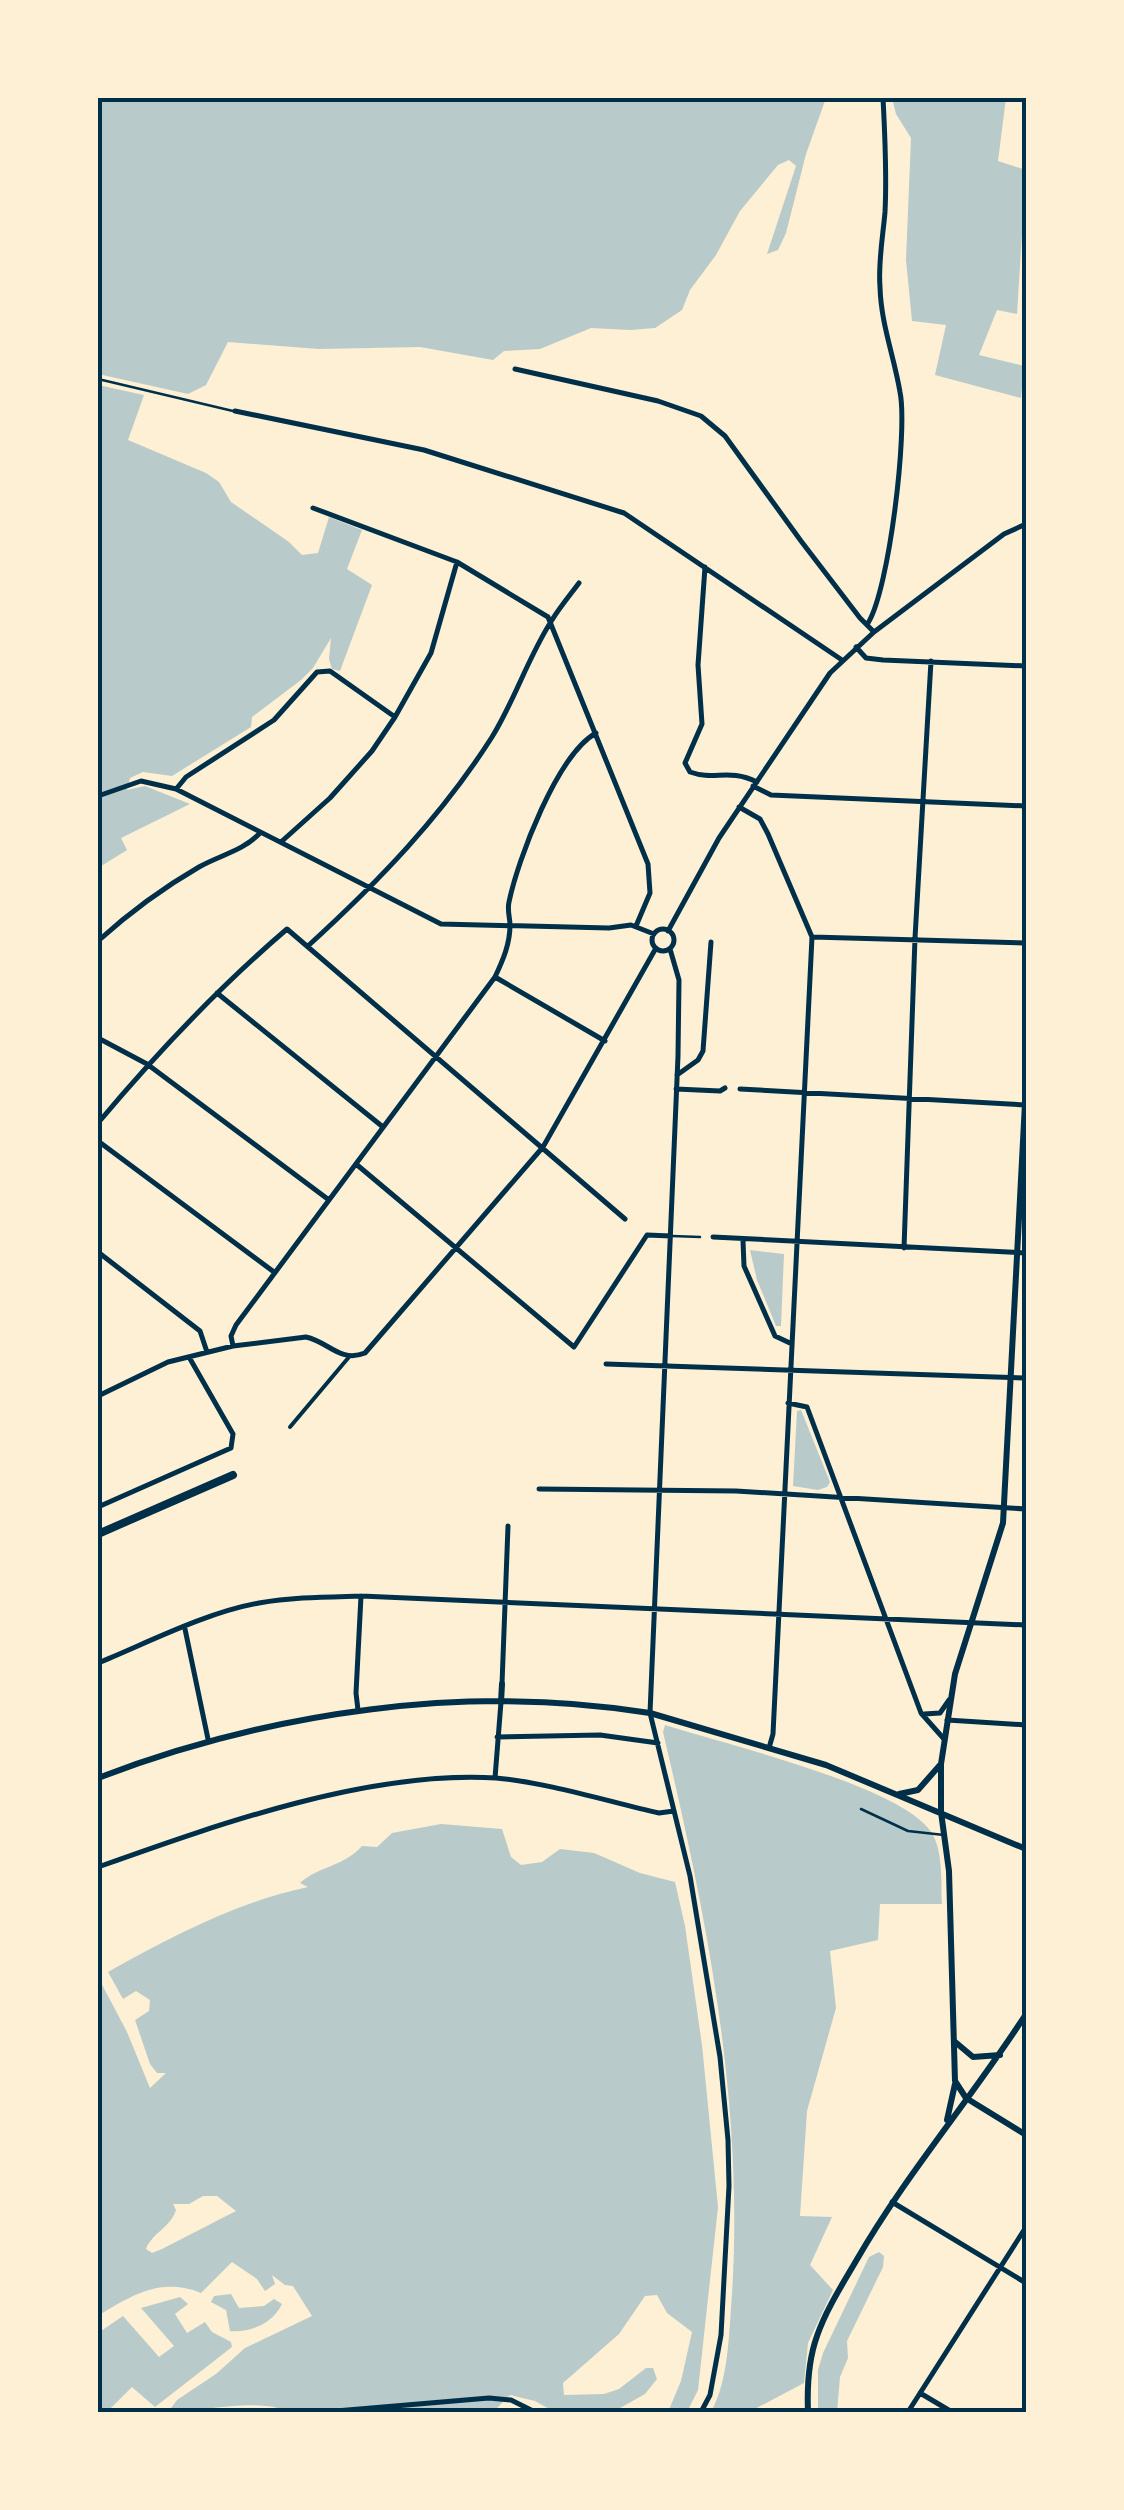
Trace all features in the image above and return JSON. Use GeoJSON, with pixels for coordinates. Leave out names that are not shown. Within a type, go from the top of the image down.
{"type":"FeatureCollection","features":[{"type":"Feature","properties":{"kind":"main road"},"geometry":{"type":"LineString","coordinates":[[98,1534],[233,1475]]}},
{"type":"Feature","properties":{"kind":"street"},"geometry":{"type":"LineString","coordinates":[[868,623],[878,602],[894,515],[902,415],[879,286],[886,168],[883,98]]}},
{"type":"Feature","properties":{"kind":"street"},"geometry":{"type":"LineString","coordinates":[[514,369],[658,401],[701,416],[725,436],[813,557],[874,632]]}},
{"type":"Feature","properties":{"kind":"street"},"geometry":{"type":"LineString","coordinates":[[235,411],[424,450],[624,513],[842,660]]}},
{"type":"Feature","properties":{"kind":"street"},"geometry":{"type":"LineString","coordinates":[[314,508],[458,562],[540,610],[550,622],[652,875],[650,892],[636,926]]}},
{"type":"Feature","properties":{"kind":"street"},"geometry":{"type":"LineString","coordinates":[[668,931],[739,807],[842,660],[1004,534],[1026,524]]}},
{"type":"Feature","properties":{"kind":"street"},"geometry":{"type":"LineString","coordinates":[[281,842],[330,798],[372,751],[395,717],[431,653],[458,562]]}},
{"type":"Feature","properties":{"kind":"street"},"geometry":{"type":"LineString","coordinates":[[704,567],[698,664],[702,724],[685,763],[690,772],[727,772],[771,794],[1026,806]]}},
{"type":"Feature","properties":{"kind":"street"},"geometry":{"type":"LineString","coordinates":[[308,945],[372,888],[418,838],[469,771],[514,697],[550,622],[580,583]]}},
{"type":"Feature","properties":{"kind":"street"},"geometry":{"type":"LineString","coordinates":[[856,647],[872,659],[1026,666]]}},
{"type":"Feature","properties":{"kind":"street"},"geometry":{"type":"LineString","coordinates":[[904,1248],[921,801],[931,661]]}},
{"type":"Feature","properties":{"kind":"street"},"geometry":{"type":"LineString","coordinates":[[176,790],[186,778],[274,720],[318,672],[330,670],[395,717]]}},
{"type":"Feature","properties":{"kind":"street"},"geometry":{"type":"LineString","coordinates":[[233,1346],[231,1336],[236,1325],[495,977],[508,942],[508,909],[516,874],[541,812],[576,750],[596,733]]}},
{"type":"Feature","properties":{"kind":"street"},"geometry":{"type":"LineString","coordinates":[[98,796],[141,781],[176,790],[441,924],[636,926],[654,934]]}},
{"type":"Feature","properties":{"kind":"street"},"geometry":{"type":"LineString","coordinates":[[739,807],[760,820],[768,834],[812,937],[773,1734],[768,1748]]}},
{"type":"Feature","properties":{"kind":"street"},"geometry":{"type":"LineString","coordinates":[[98,941],[140,903],[204,864],[249,844],[260,833]]}},
{"type":"Feature","properties":{"kind":"street"},"geometry":{"type":"LineString","coordinates":[[98,1123],[147,1064],[216,993],[287,929],[625,1218]]}},
{"type":"Feature","properties":{"kind":"street"},"geometry":{"type":"LineString","coordinates":[[654,934],[668,931],[674,939],[670,949],[679,980],[667,1367],[650,1713],[690,1876],[720,2057],[728,2140],[721,2334],[710,2395],[702,2412]]}},
{"type":"Feature","properties":{"kind":"street"},"geometry":{"type":"LineString","coordinates":[[99,1393],[168,1362],[233,1346],[306,1336],[349,1357],[359,1356],[371,1347],[543,1147],[656,948],[654,934]]}},
{"type":"Feature","properties":{"kind":"street"},"geometry":{"type":"LineString","coordinates":[[812,937],[1026,943]]}},
{"type":"Feature","properties":{"kind":"street"},"geometry":{"type":"LineString","coordinates":[[677,1075],[698,1060],[703,1051],[710,942]]}},
{"type":"Feature","properties":{"kind":"street"},"geometry":{"type":"LineString","coordinates":[[656,948],[670,949]]}},
{"type":"Feature","properties":{"kind":"street"},"geometry":{"type":"LineString","coordinates":[[495,977],[604,1041]]}},
{"type":"Feature","properties":{"kind":"street"},"geometry":{"type":"LineString","coordinates":[[216,993],[383,1127]]}},
{"type":"Feature","properties":{"kind":"street"},"geometry":{"type":"LineString","coordinates":[[98,1038],[147,1064],[328,1200]]}},
{"type":"Feature","properties":{"kind":"street"},"geometry":{"type":"LineString","coordinates":[[945,2126],[956,2081],[941,1764],[950,1700],[1004,1508],[1022,1252],[1026,1084]]}},
{"type":"Feature","properties":{"kind":"street"},"geometry":{"type":"LineString","coordinates":[[676,1089],[720,1092],[725,1088]]}},
{"type":"Feature","properties":{"kind":"street"},"geometry":{"type":"LineString","coordinates":[[740,1089],[1026,1104]]}},
{"type":"Feature","properties":{"kind":"street"},"geometry":{"type":"LineString","coordinates":[[98,1140],[274,1272]]}},
{"type":"Feature","properties":{"kind":"street"},"geometry":{"type":"LineString","coordinates":[[356,1164],[574,1347],[647,1235],[671,1236]]}},
{"type":"Feature","properties":{"kind":"street"},"geometry":{"type":"LineString","coordinates":[[713,1238],[1022,1252]]}},
{"type":"Feature","properties":{"kind":"street"},"geometry":{"type":"LineString","coordinates":[[743,1241],[744,1266],[775,1336],[792,1344]]}},
{"type":"Feature","properties":{"kind":"street"},"geometry":{"type":"LineString","coordinates":[[98,1252],[200,1332],[208,1352]]}},
{"type":"Feature","properties":{"kind":"street"},"geometry":{"type":"LineString","coordinates":[[98,1507],[231,1448],[234,1434],[189,1357]]}},
{"type":"Feature","properties":{"kind":"street"},"geometry":{"type":"LineString","coordinates":[[290,1427],[349,1357]]}},
{"type":"Feature","properties":{"kind":"street"},"geometry":{"type":"LineString","coordinates":[[606,1364],[1026,1378]]}},
{"type":"Feature","properties":{"kind":"street"},"geometry":{"type":"LineString","coordinates":[[788,1403],[807,1406],[922,1713],[944,1740]]}},
{"type":"Feature","properties":{"kind":"street"},"geometry":{"type":"LineString","coordinates":[[539,1489],[783,1494],[1026,1509]]}},
{"type":"Feature","properties":{"kind":"street"},"geometry":{"type":"LineString","coordinates":[[496,1778],[508,1526]]}},
{"type":"Feature","properties":{"kind":"street"},"geometry":{"type":"LineString","coordinates":[[98,1663],[216,1614],[258,1603],[361,1596],[1026,1625]]}},
{"type":"Feature","properties":{"kind":"street"},"geometry":{"type":"LineString","coordinates":[[358,1710],[361,1596]]}},
{"type":"Feature","properties":{"kind":"street"},"geometry":{"type":"LineString","coordinates":[[184,1628],[208,1739]]}},
{"type":"Feature","properties":{"kind":"street"},"geometry":{"type":"LineString","coordinates":[[922,1713],[940,1713],[950,1700]]}},
{"type":"Feature","properties":{"kind":"street"},"geometry":{"type":"LineString","coordinates":[[98,1778],[208,1739],[358,1710],[501,1702],[650,1713],[826,1765],[1026,1849]]}},
{"type":"Feature","properties":{"kind":"street"},"geometry":{"type":"LineString","coordinates":[[946,1720],[1026,1725]]}},
{"type":"Feature","properties":{"kind":"street"},"geometry":{"type":"LineString","coordinates":[[497,1737],[600,1735],[658,1743]]}},
{"type":"Feature","properties":{"kind":"street"},"geometry":{"type":"LineString","coordinates":[[896,1795],[918,1790],[941,1764]]}},
{"type":"Feature","properties":{"kind":"street"},"geometry":{"type":"LineString","coordinates":[[98,1867],[214,1825],[373,1786],[496,1778],[660,1812],[674,1811]]}},
{"type":"Feature","properties":{"kind":"street"},"geometry":{"type":"LineString","coordinates":[[808,2412],[810,2360],[836,2296],[892,2202],[1026,2014]]}},
{"type":"Feature","properties":{"kind":"street"},"geometry":{"type":"LineString","coordinates":[[953,2040],[973,2056],[1000,2055]]}},
{"type":"Feature","properties":{"kind":"street"},"geometry":{"type":"LineString","coordinates":[[956,2081],[966,2098],[1026,2136]]}},
{"type":"Feature","properties":{"kind":"street"},"geometry":{"type":"LineString","coordinates":[[892,2202],[1026,2283]]}},
{"type":"Feature","properties":{"kind":"street"},"geometry":{"type":"LineString","coordinates":[[908,2412],[1026,2226]]}},
{"type":"Feature","properties":{"kind":"street"},"geometry":{"type":"LineString","coordinates":[[920,2393],[952,2412]]}},
{"type":"Feature","properties":{"kind":"street"},"geometry":{"type":"LineString","coordinates":[[324,2412],[490,2398],[511,2400],[535,2412]]}},
{"type":"Feature","properties":{"kind":"lane"},"geometry":{"type":"LineString","coordinates":[[98,379],[235,411]]}},
{"type":"Feature","properties":{"kind":"lane"},"geometry":{"type":"LineString","coordinates":[[671,1236],[700,1237]]}},
{"type":"Feature","properties":{"kind":"lane"},"geometry":{"type":"LineString","coordinates":[[861,1810],[908,1831],[944,1836]]}},
{"type":"Feature","properties":{"kind":"shaded area"},"geometry":{"type":"Polygon","coordinates":[[[98,98],[826,98],[778,250],[767,254],[796,166],[789,160],[778,165],[740,211],[716,255],[690,290],[682,310],[655,328],[591,328],[540,349],[504,351],[493,360],[420,347],[319,349],[228,342],[206,385],[188,394],[98,374],[98,98]]]}},
{"type":"Feature","properties":{"kind":"shaded area"},"geometry":{"type":"Polygon","coordinates":[[[892,98],[1006,98],[998,161],[1026,170],[1017,314],[997,310],[979,355],[1024,366],[1021,398],[935,375],[946,325],[912,321],[906,260],[911,138],[896,114],[892,98]]]}},
{"type":"Feature","properties":{"kind":"shaded area"},"geometry":{"type":"Polygon","coordinates":[[[98,385],[144,395],[128,440],[206,473],[219,482],[231,502],[302,555],[318,553],[329,517],[362,530],[347,569],[372,585],[340,671],[332,669],[329,659],[331,638],[313,668],[252,717],[251,727],[172,776],[143,772],[130,778],[127,790],[145,786],[190,804],[121,838],[127,850],[98,868],[98,385]]]}},
{"type":"Feature","properties":{"kind":"shaded area"},"geometry":{"type":"Polygon","coordinates":[[[750,1250],[784,1254],[781,1326],[776,1326],[757,1280],[750,1250]]]}},
{"type":"Feature","properties":{"kind":"shaded area"},"geometry":{"type":"Polygon","coordinates":[[[801,1410],[830,1482],[818,1490],[793,1486],[797,1411],[801,1410]]]}},
{"type":"Feature","properties":{"kind":"shaded area"},"geometry":{"type":"Polygon","coordinates":[[[665,1725],[810,1769],[888,1800],[917,1817],[933,1835],[940,1860],[942,1904],[880,1904],[878,1940],[830,1951],[836,2008],[807,2111],[800,2216],[832,2217],[810,2265],[833,2290],[808,2343],[804,2383],[749,2412],[711,2412],[725,2370],[729,2339],[734,2222],[732,2151],[719,2011],[694,1871],[663,1732],[665,1725]]]}},
{"type":"Feature","properties":{"kind":"shaded area"},"geometry":{"type":"Polygon","coordinates":[[[441,1824],[502,1829],[511,1857],[521,1865],[542,1862],[560,1849],[594,1853],[640,1873],[675,1882],[702,2045],[718,2207],[698,2390],[687,2412],[668,2412],[681,2381],[692,2332],[667,2313],[657,2295],[645,2296],[619,2334],[563,2383],[564,2395],[604,2394],[619,2389],[646,2368],[653,2368],[657,2379],[645,2394],[613,2412],[555,2412],[535,2401],[510,2395],[496,2409],[486,2412],[287,2412],[247,2405],[168,2412],[177,2400],[216,2374],[245,2348],[312,2316],[293,2286],[272,2275],[275,2284],[265,2291],[257,2279],[232,2262],[201,2293],[160,2288],[135,2295],[98,2316],[98,1977],[150,2088],[166,2073],[157,2073],[150,2064],[135,2020],[149,2011],[150,2000],[136,1991],[123,1999],[108,1972],[230,1911],[308,1887],[300,1883],[362,1846],[377,1847],[392,1833],[441,1824]],[[217,2196],[173,2204],[174,2216],[146,2249],[152,2253],[162,2249],[236,2211],[217,2196]]]}},
{"type":"Feature","properties":{"kind":"shaded area"},"geometry":{"type":"Polygon","coordinates":[[[879,2252],[884,2256],[883,2267],[847,2341],[848,2358],[840,2377],[837,2412],[818,2412],[818,2370],[823,2353],[869,2257],[879,2252]]]}},
{"type":"Feature","properties":{"kind":"shaded area"},"geometry":{"type":"Polygon","coordinates":[[[231,2294],[239,2308],[264,2306],[274,2299],[282,2304],[261,2325],[230,2331],[226,2310],[211,2302],[214,2296],[231,2294]]]}},
{"type":"Feature","properties":{"kind":"shaded area"},"geometry":{"type":"Polygon","coordinates":[[[180,2297],[188,2304],[175,2314],[187,2333],[205,2322],[232,2347],[155,2407],[132,2387],[107,2412],[98,2412],[98,2333],[123,2316],[159,2357],[174,2346],[141,2308],[180,2297]]]}}]}
